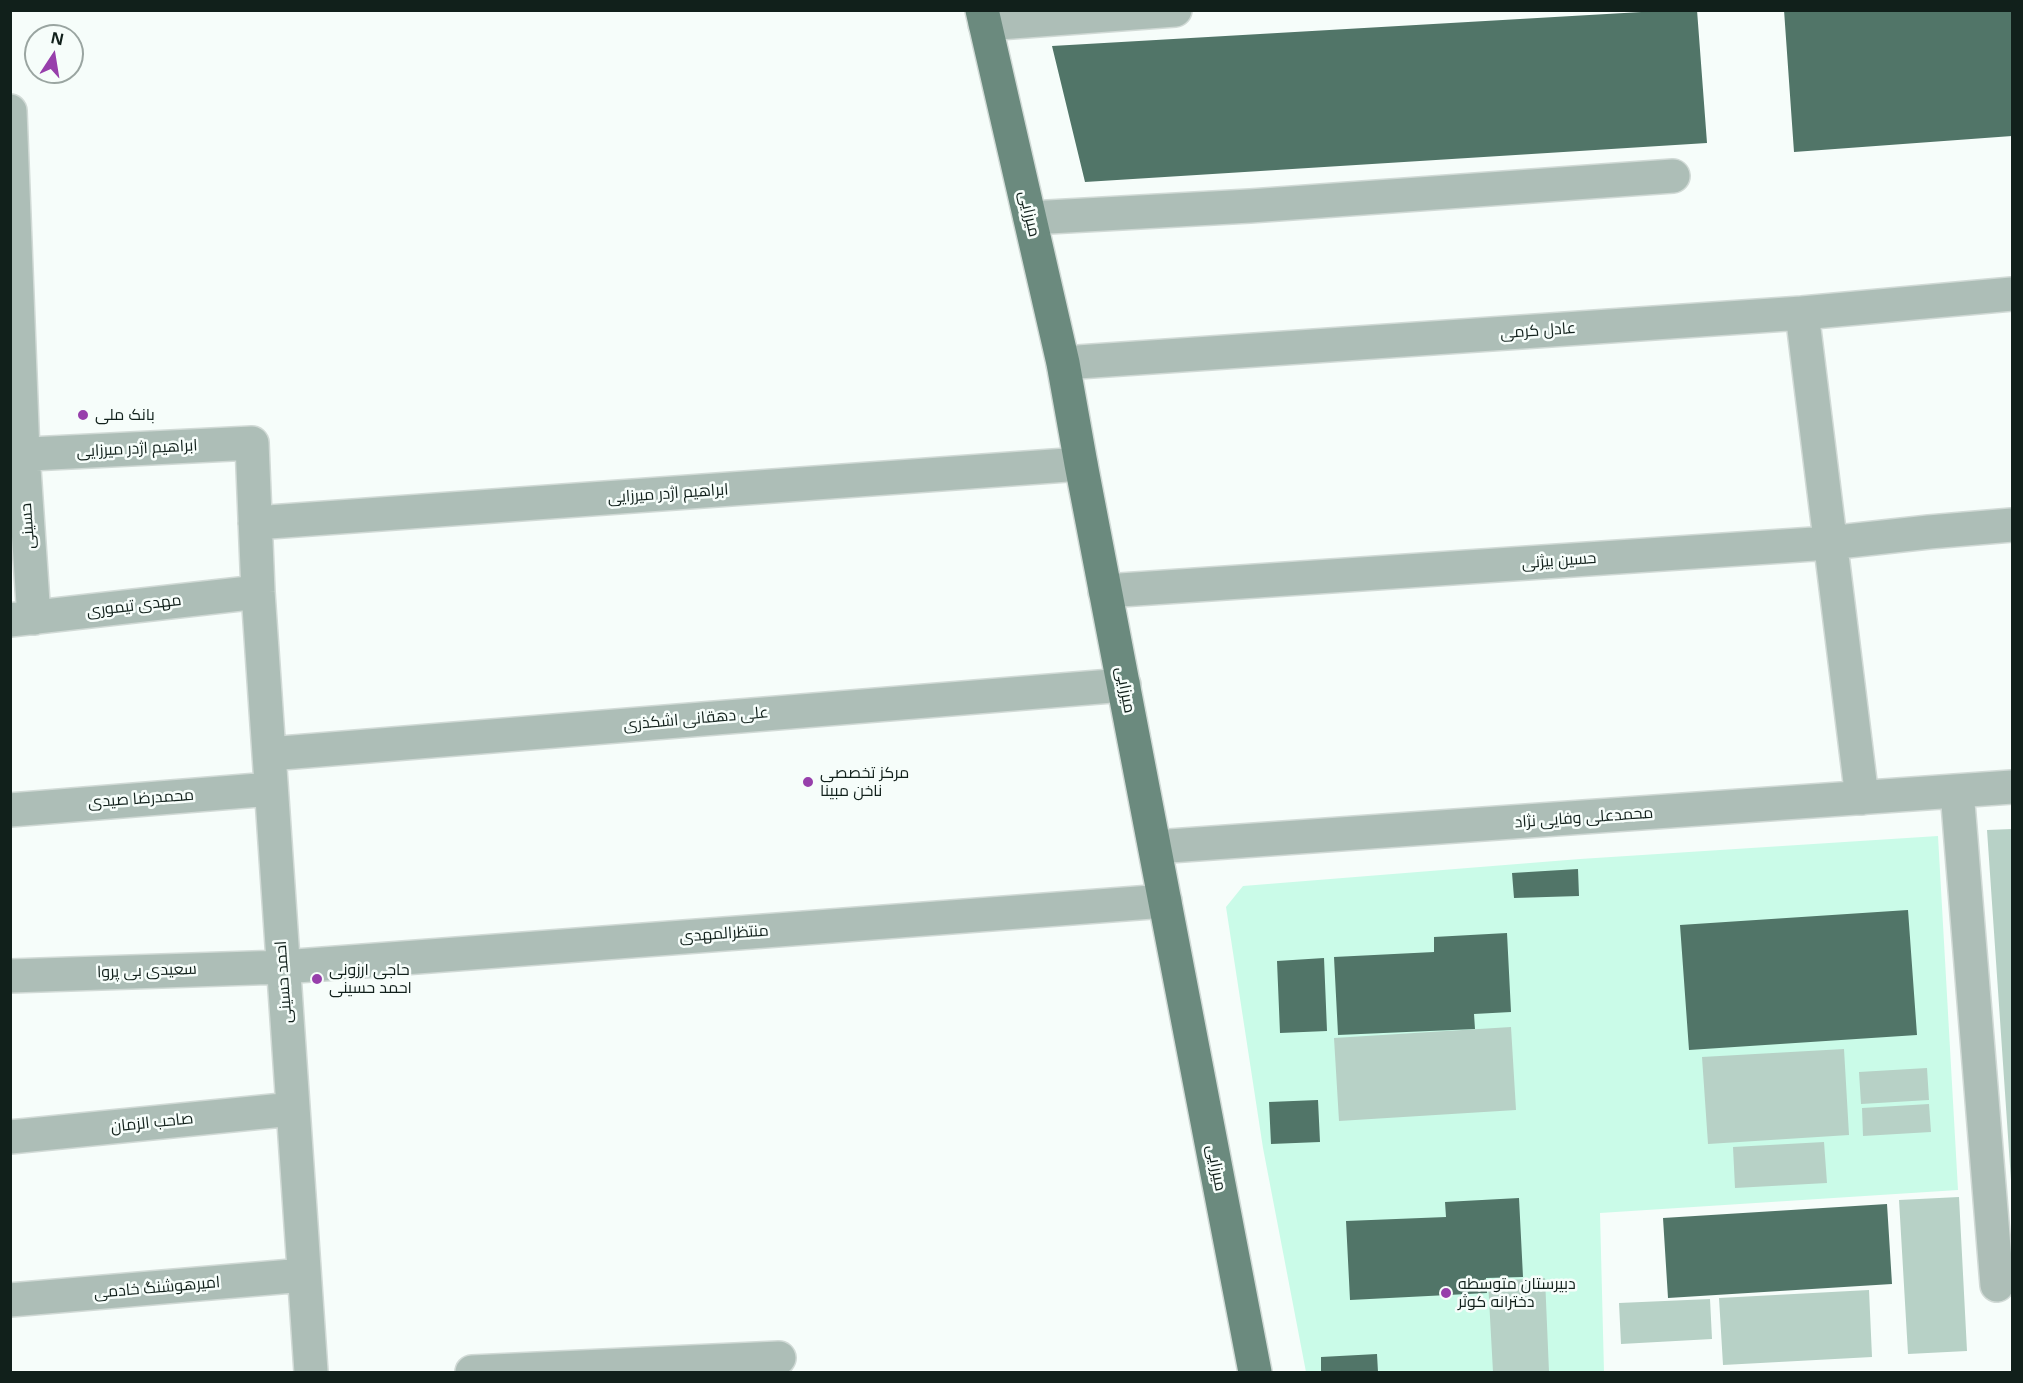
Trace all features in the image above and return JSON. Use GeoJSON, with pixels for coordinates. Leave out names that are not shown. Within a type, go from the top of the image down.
{"type":"FeatureCollection","features":[{"type":"Feature","properties":{"kind":"main road","name":"میرزایی"},"geometry":{"type":"LineString","coordinates":[[984,17],[1063,363],[1255,1372]]}},
{"type":"Feature","properties":{"kind":"street"},"geometry":{"type":"LineString","coordinates":[[984,17],[1175,10]]}},
{"type":"Feature","properties":{"kind":"street","name":"حسینی"},"geometry":{"type":"LineString","coordinates":[[10,111],[22,619]]}},
{"type":"Feature","properties":{"kind":"street"},"geometry":{"type":"LineString","coordinates":[[1030,219],[1673,176]]}},
{"type":"Feature","properties":{"kind":"street","name":"عادل کرمی"},"geometry":{"type":"LineString","coordinates":[[1063,363],[1802,314],[2013,294]]}},
{"type":"Feature","properties":{"kind":"street"},"geometry":{"type":"LineString","coordinates":[[1802,314],[1862,798]]}},
{"type":"Feature","properties":{"kind":"street","name":"ابراهیم اژدر میرزایی"},"geometry":{"type":"LineString","coordinates":[[17,455],[252,443]]}},
{"type":"Feature","properties":{"kind":"street","name":"احمد حسینی"},"geometry":{"type":"LineString","coordinates":[[252,443],[258,592],[311,1372]]}},
{"type":"Feature","properties":{"kind":"street","name":"ابراهیم اژدر میرزایی"},"geometry":{"type":"LineString","coordinates":[[255,523],[1081,464]]}},
{"type":"Feature","properties":{"kind":"street","name":"حسین بیژنی"},"geometry":{"type":"LineString","coordinates":[[1105,591],[1829,543],[2013,525]]}},
{"type":"Feature","properties":{"kind":"street","name":"مهدی تیموری"},"geometry":{"type":"LineString","coordinates":[[22,619],[258,592]]}},
{"type":"Feature","properties":{"kind":"street","name":"علی دهقانی اشکذری"},"geometry":{"type":"LineString","coordinates":[[269,754],[1124,685]]}},
{"type":"Feature","properties":{"kind":"street","name":"محمدعلی وفایی نژاد"},"geometry":{"type":"LineString","coordinates":[[1155,848],[2013,787]]}},
{"type":"Feature","properties":{"kind":"street","name":"محمدرضا صیدی"},"geometry":{"type":"LineString","coordinates":[[10,810],[271,789]]}},
{"type":"Feature","properties":{"kind":"street"},"geometry":{"type":"LineString","coordinates":[[1957,791],[1997,1285]]}},
{"type":"Feature","properties":{"kind":"street","name":"منتظرالمهدی"},"geometry":{"type":"LineString","coordinates":[[283,967],[1165,901]]}},
{"type":"Feature","properties":{"kind":"street","name":"سعیدی بی پروا"},"geometry":{"type":"LineString","coordinates":[[10,976],[283,967]]}},
{"type":"Feature","properties":{"kind":"street","name":"صاحب الزمان"},"geometry":{"type":"LineString","coordinates":[[10,1137],[293,1109]]}},
{"type":"Feature","properties":{"kind":"street","name":"امیرهوشنگ خادمی"},"geometry":{"type":"LineString","coordinates":[[10,1300],[304,1275]]}},
{"type":"Feature","properties":{"kind":"street"},"geometry":{"type":"LineString","coordinates":[[472,1372],[779,1358]]}},
{"type":"Feature","properties":{"kind":"shaded area"},"geometry":{"type":"Polygon","coordinates":[[[2012,829],[2012,1195],[1987,830],[2012,829]]]}},
{"type":"Feature","properties":{"kind":"shaded area"},"geometry":{"type":"Polygon","coordinates":[[[1938,836],[1958,1190],[1600,1213],[1604,1372],[1306,1372],[1263,1148],[1226,907],[1243,886],[1580,859],[1938,836]]]}},
{"type":"Feature","properties":{"kind":"shaded area"},"geometry":{"type":"Polygon","coordinates":[[[1511,1027],[1516,1110],[1339,1121],[1334,1038],[1511,1027]]]}},
{"type":"Feature","properties":{"kind":"shaded area"},"geometry":{"type":"Polygon","coordinates":[[[1844,1049],[1849,1135],[1708,1144],[1702,1057],[1844,1049]]]}},
{"type":"Feature","properties":{"kind":"shaded area"},"geometry":{"type":"Polygon","coordinates":[[[1927,1068],[1929,1100],[1861,1104],[1859,1072],[1927,1068]]]}},
{"type":"Feature","properties":{"kind":"shaded area"},"geometry":{"type":"Polygon","coordinates":[[[1929,1104],[1931,1132],[1863,1136],[1862,1108],[1929,1104]]]}},
{"type":"Feature","properties":{"kind":"shaded area"},"geometry":{"type":"Polygon","coordinates":[[[1824,1142],[1827,1183],[1735,1188],[1733,1147],[1824,1142]]]}},
{"type":"Feature","properties":{"kind":"shaded area"},"geometry":{"type":"Polygon","coordinates":[[[1959,1197],[1967,1351],[1908,1354],[1899,1200],[1959,1197]]]}},
{"type":"Feature","properties":{"kind":"shaded area"},"geometry":{"type":"Polygon","coordinates":[[[1545,1278],[1549,1372],[1493,1372],[1488,1281],[1545,1278]]]}},
{"type":"Feature","properties":{"kind":"shaded area"},"geometry":{"type":"Polygon","coordinates":[[[1869,1290],[1872,1357],[1723,1365],[1719,1298],[1869,1290]]]}},
{"type":"Feature","properties":{"kind":"shaded area"},"geometry":{"type":"Polygon","coordinates":[[[1710,1299],[1712,1339],[1621,1344],[1619,1303],[1710,1299]]]}},
{"type":"Feature","properties":{"kind":"building"},"geometry":{"type":"Polygon","coordinates":[[[1697,10],[1707,143],[1085,182],[1052,46],[1697,10]]]}},
{"type":"Feature","properties":{"kind":"building"},"geometry":{"type":"Polygon","coordinates":[[[1784,10],[2012,10],[2012,136],[1794,152],[1784,10]]]}},
{"type":"Feature","properties":{"kind":"building"},"geometry":{"type":"Polygon","coordinates":[[[1578,869],[1579,896],[1514,898],[1512,873],[1578,869]]]}},
{"type":"Feature","properties":{"kind":"building"},"geometry":{"type":"Polygon","coordinates":[[[1908,910],[1917,1035],[1689,1050],[1680,925],[1908,910]]]}},
{"type":"Feature","properties":{"kind":"building"},"geometry":{"type":"Polygon","coordinates":[[[1507,933],[1511,1012],[1474,1014],[1475,1029],[1338,1035],[1334,957],[1434,952],[1434,937],[1507,933]]]}},
{"type":"Feature","properties":{"kind":"building"},"geometry":{"type":"Polygon","coordinates":[[[1324,958],[1327,1031],[1280,1033],[1277,961],[1324,958]]]}},
{"type":"Feature","properties":{"kind":"building"},"geometry":{"type":"Polygon","coordinates":[[[1318,1100],[1320,1142],[1271,1144],[1269,1102],[1318,1100]]]}},
{"type":"Feature","properties":{"kind":"building"},"geometry":{"type":"Polygon","coordinates":[[[1519,1198],[1523,1277],[1486,1278],[1487,1293],[1350,1300],[1346,1221],[1446,1217],[1445,1202],[1519,1198]]]}},
{"type":"Feature","properties":{"kind":"building"},"geometry":{"type":"Polygon","coordinates":[[[1887,1204],[1892,1284],[1668,1298],[1663,1218],[1887,1204]]]}},
{"type":"Feature","properties":{"kind":"building"},"geometry":{"type":"Polygon","coordinates":[[[1377,1354],[1378,1372],[1321,1372],[1321,1357],[1377,1354]]]}},
{"type":"Feature","properties":{"kind":"place","name":"بانک ملی"},"geometry":{"type":"Point","coordinates":[83,415]}},
{"type":"Feature","properties":{"kind":"place","name":"مرکز تخصصی ناخن مبینا"},"geometry":{"type":"Point","coordinates":[808,782]}},
{"type":"Feature","properties":{"kind":"place","name":"حاجی ارزونی احمد حسینی"},"geometry":{"type":"Point","coordinates":[317,979]}},
{"type":"Feature","properties":{"kind":"place","name":"دبیرستان متوسطه دخترانه کوثر"},"geometry":{"type":"Point","coordinates":[1446,1293]}}]}
